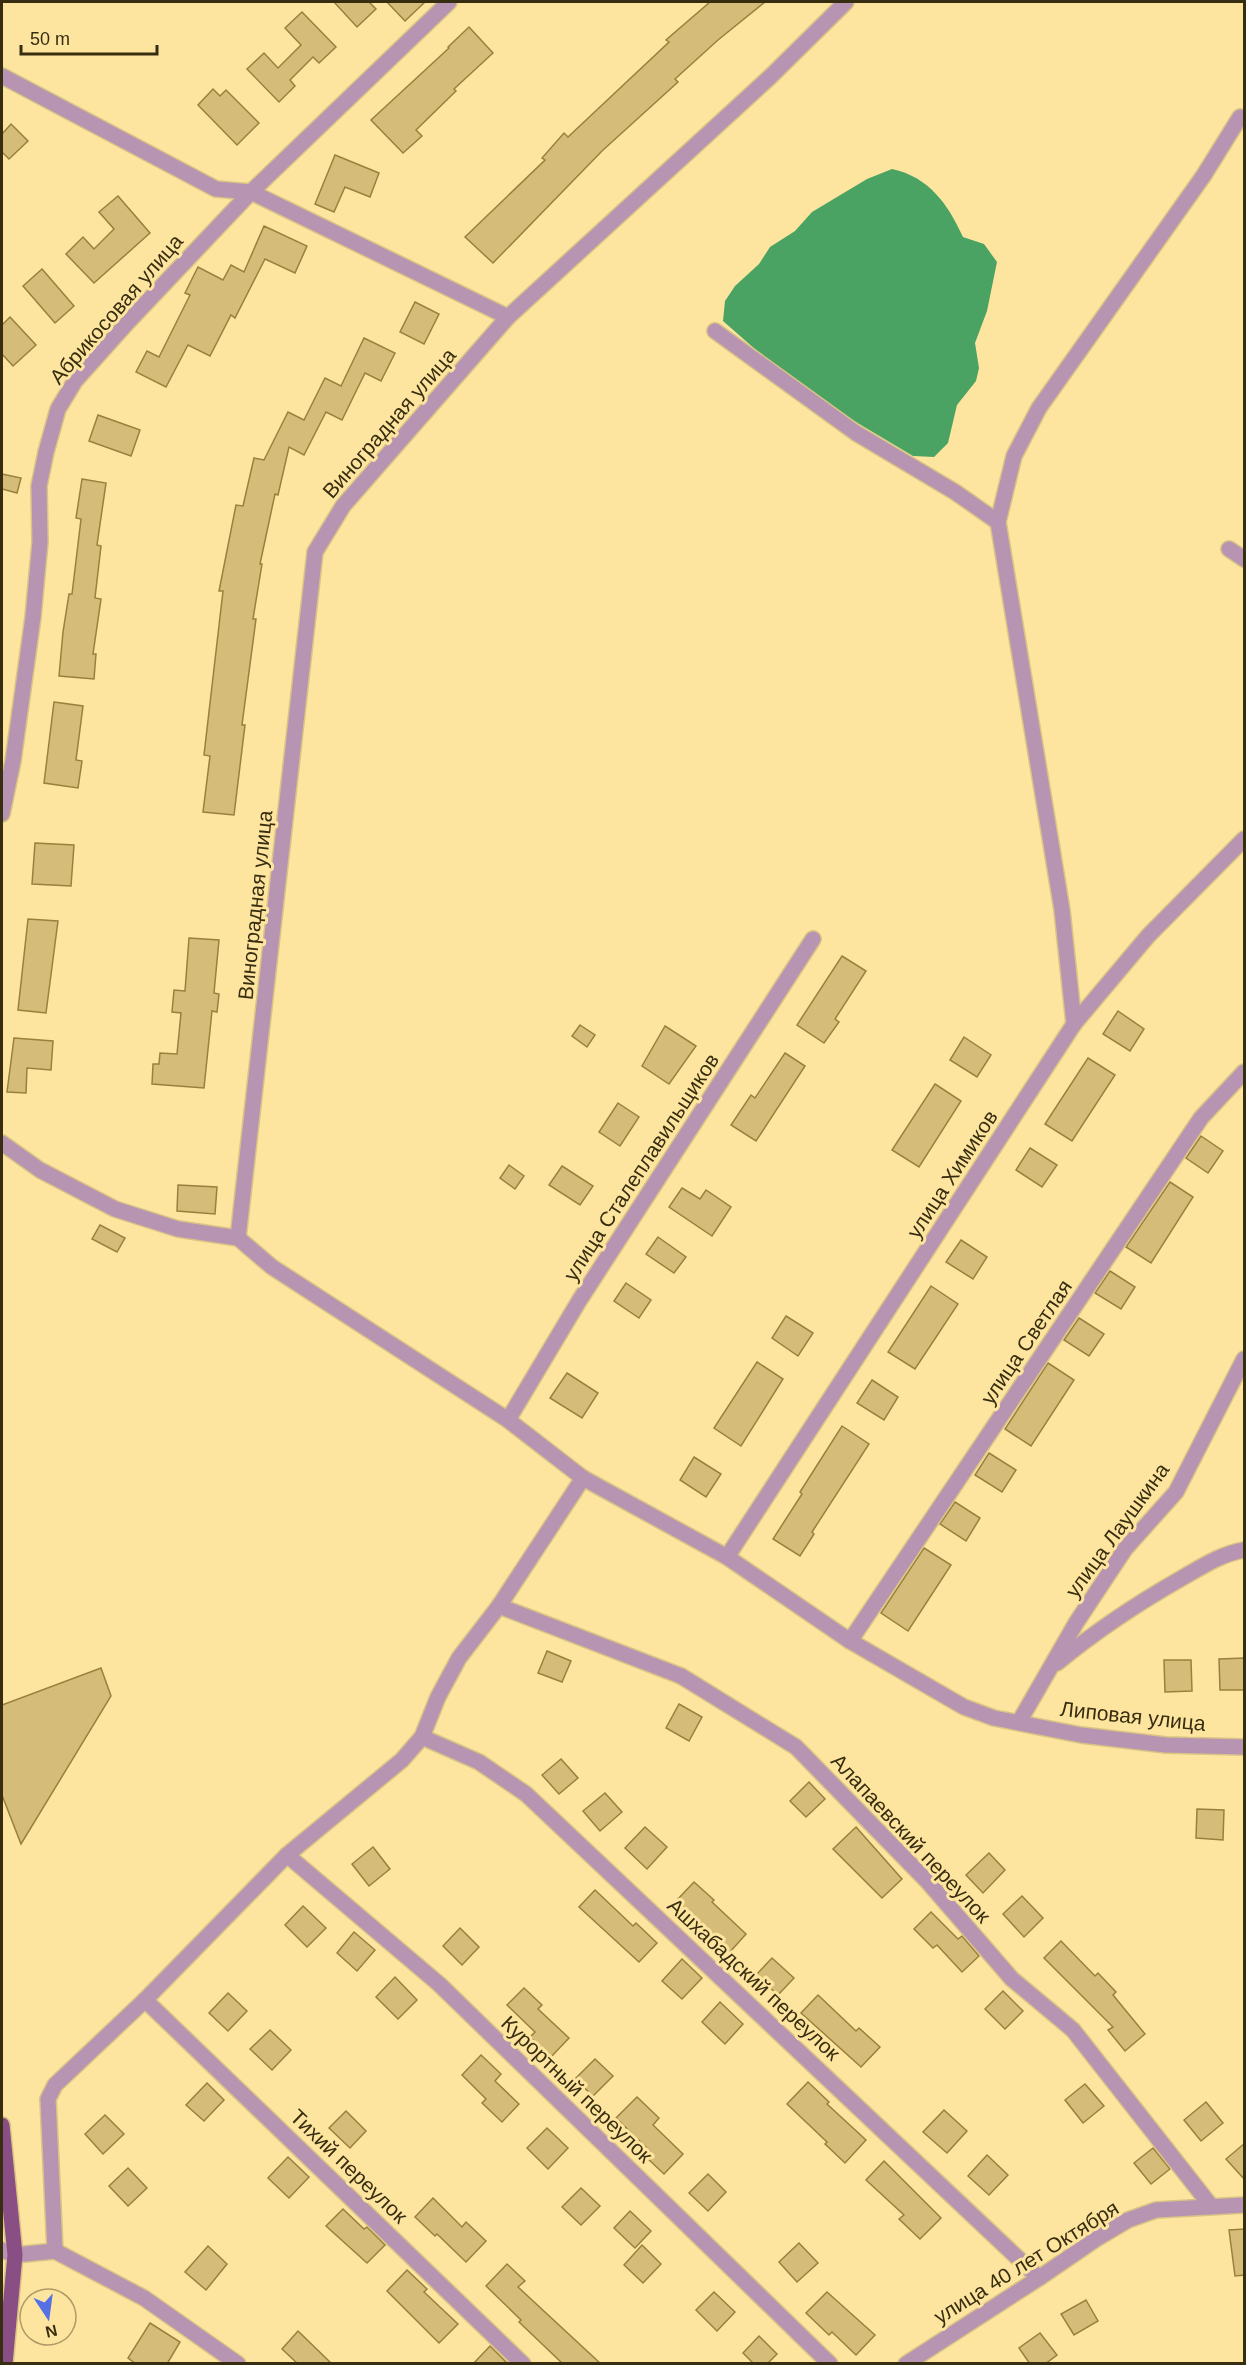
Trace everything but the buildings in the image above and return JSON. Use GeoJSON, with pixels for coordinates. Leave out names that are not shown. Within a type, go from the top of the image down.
{"type":"FeatureCollection","features":[{"type":"Feature","properties":{"kind":"main road"},"geometry":{"type":"LineString","coordinates":[[2,2125],[8,2252],[5,2364]]}},
{"type":"Feature","properties":{"kind":"street","name":"Абрикосовая улица"},"geometry":{"type":"LineString","coordinates":[[2,814],[13,761],[33,617],[40,542],[39,486],[58,409],[75,381],[251,192],[449,2]]}},
{"type":"Feature","properties":{"kind":"street","name":"Виноградная улица"},"geometry":{"type":"LineString","coordinates":[[238,1238],[315,552],[343,506],[508,317],[770,77],[846,2]]}},
{"type":"Feature","properties":{"kind":"street"},"geometry":{"type":"LineString","coordinates":[[2,76],[216,189],[251,192],[508,317]]}},
{"type":"Feature","properties":{"kind":"street"},"geometry":{"type":"LineString","coordinates":[[1074,1024],[1062,910],[998,522],[1014,456],[1039,408],[1204,175],[1240,117]]}},
{"type":"Feature","properties":{"kind":"street"},"geometry":{"type":"LineString","coordinates":[[715,331],[856,433],[956,492],[998,522]]}},
{"type":"Feature","properties":{"kind":"street"},"geometry":{"type":"LineString","coordinates":[[1229,549],[1245,559]]}},
{"type":"Feature","properties":{"kind":"street","name":"улица Химиков"},"geometry":{"type":"LineString","coordinates":[[727,1557],[1074,1024],[1148,936],[1245,839]]}},
{"type":"Feature","properties":{"kind":"street","name":"улица Сталеплавильщиков"},"geometry":{"type":"LineString","coordinates":[[508,1420],[579,1301],[813,939]]}},
{"type":"Feature","properties":{"kind":"street","name":"улица Светлая"},"geometry":{"type":"LineString","coordinates":[[850,1641],[1202,1118],[1245,1072]]}},
{"type":"Feature","properties":{"kind":"street"},"geometry":{"type":"LineString","coordinates":[[2,1143],[40,1170],[115,1209],[178,1229],[238,1238]]}},
{"type":"Feature","properties":{"kind":"street","name":"Липовая улица"},"geometry":{"type":"LineString","coordinates":[[238,1238],[272,1267],[508,1420],[583,1479],[727,1557],[850,1641],[964,1707],[994,1718],[1081,1735],[1166,1745],[1245,1747]]}},
{"type":"Feature","properties":{"kind":"street","name":"улица Лаушкина"},"geometry":{"type":"LineString","coordinates":[[1018,1722],[1076,1623],[1125,1550],[1176,1492],[1245,1359]]}},
{"type":"Feature","properties":{"kind":"street"},"geometry":{"type":"LineString","coordinates":[[55,2251],[48,2099],[56,2085],[144,2000],[287,1855],[402,1760],[422,1737],[438,1697],[459,1658],[500,1606],[583,1479]]}},
{"type":"Feature","properties":{"kind":"street"},"geometry":{"type":"LineString","coordinates":[[1050,1669],[1082,1643],[1149,1597],[1222,1555],[1245,1551]]}},
{"type":"Feature","properties":{"kind":"street","name":"Алапаевский переулок"},"geometry":{"type":"LineString","coordinates":[[500,1606],[681,1676],[796,1747],[927,1882],[1012,1979],[1073,2030],[1211,2206]]}},
{"type":"Feature","properties":{"kind":"street","name":"Ашхабадский переулок"},"geometry":{"type":"LineString","coordinates":[[422,1737],[479,1762],[526,1794],[1039,2278]]}},
{"type":"Feature","properties":{"kind":"street","name":"Курортный переулок"},"geometry":{"type":"LineString","coordinates":[[287,1855],[439,1984],[830,2364]]}},
{"type":"Feature","properties":{"kind":"street","name":"Тихий переулок"},"geometry":{"type":"LineString","coordinates":[[144,2000],[523,2364]]}},
{"type":"Feature","properties":{"kind":"street","name":"улица 40 лет Октября"},"geometry":{"type":"LineString","coordinates":[[906,2364],[1039,2278],[1096,2238],[1128,2220],[1156,2210],[1245,2205]]}},
{"type":"Feature","properties":{"kind":"street"},"geometry":{"type":"LineString","coordinates":[[8,2252],[55,2251],[144,2298],[238,2364]]}},
{"type":"Feature","properties":{"kind":"shaded area"},"geometry":{"type":"Polygon","coordinates":[[[892,169],[917,178],[927,185],[944,203],[963,237],[984,244],[997,262],[987,311],[975,343],[979,368],[976,381],[957,405],[948,443],[934,457],[913,456],[834,409],[780,371],[723,321],[725,301],[735,286],[759,264],[770,247],[795,231],[812,212],[867,179],[892,169]]]}}]}
